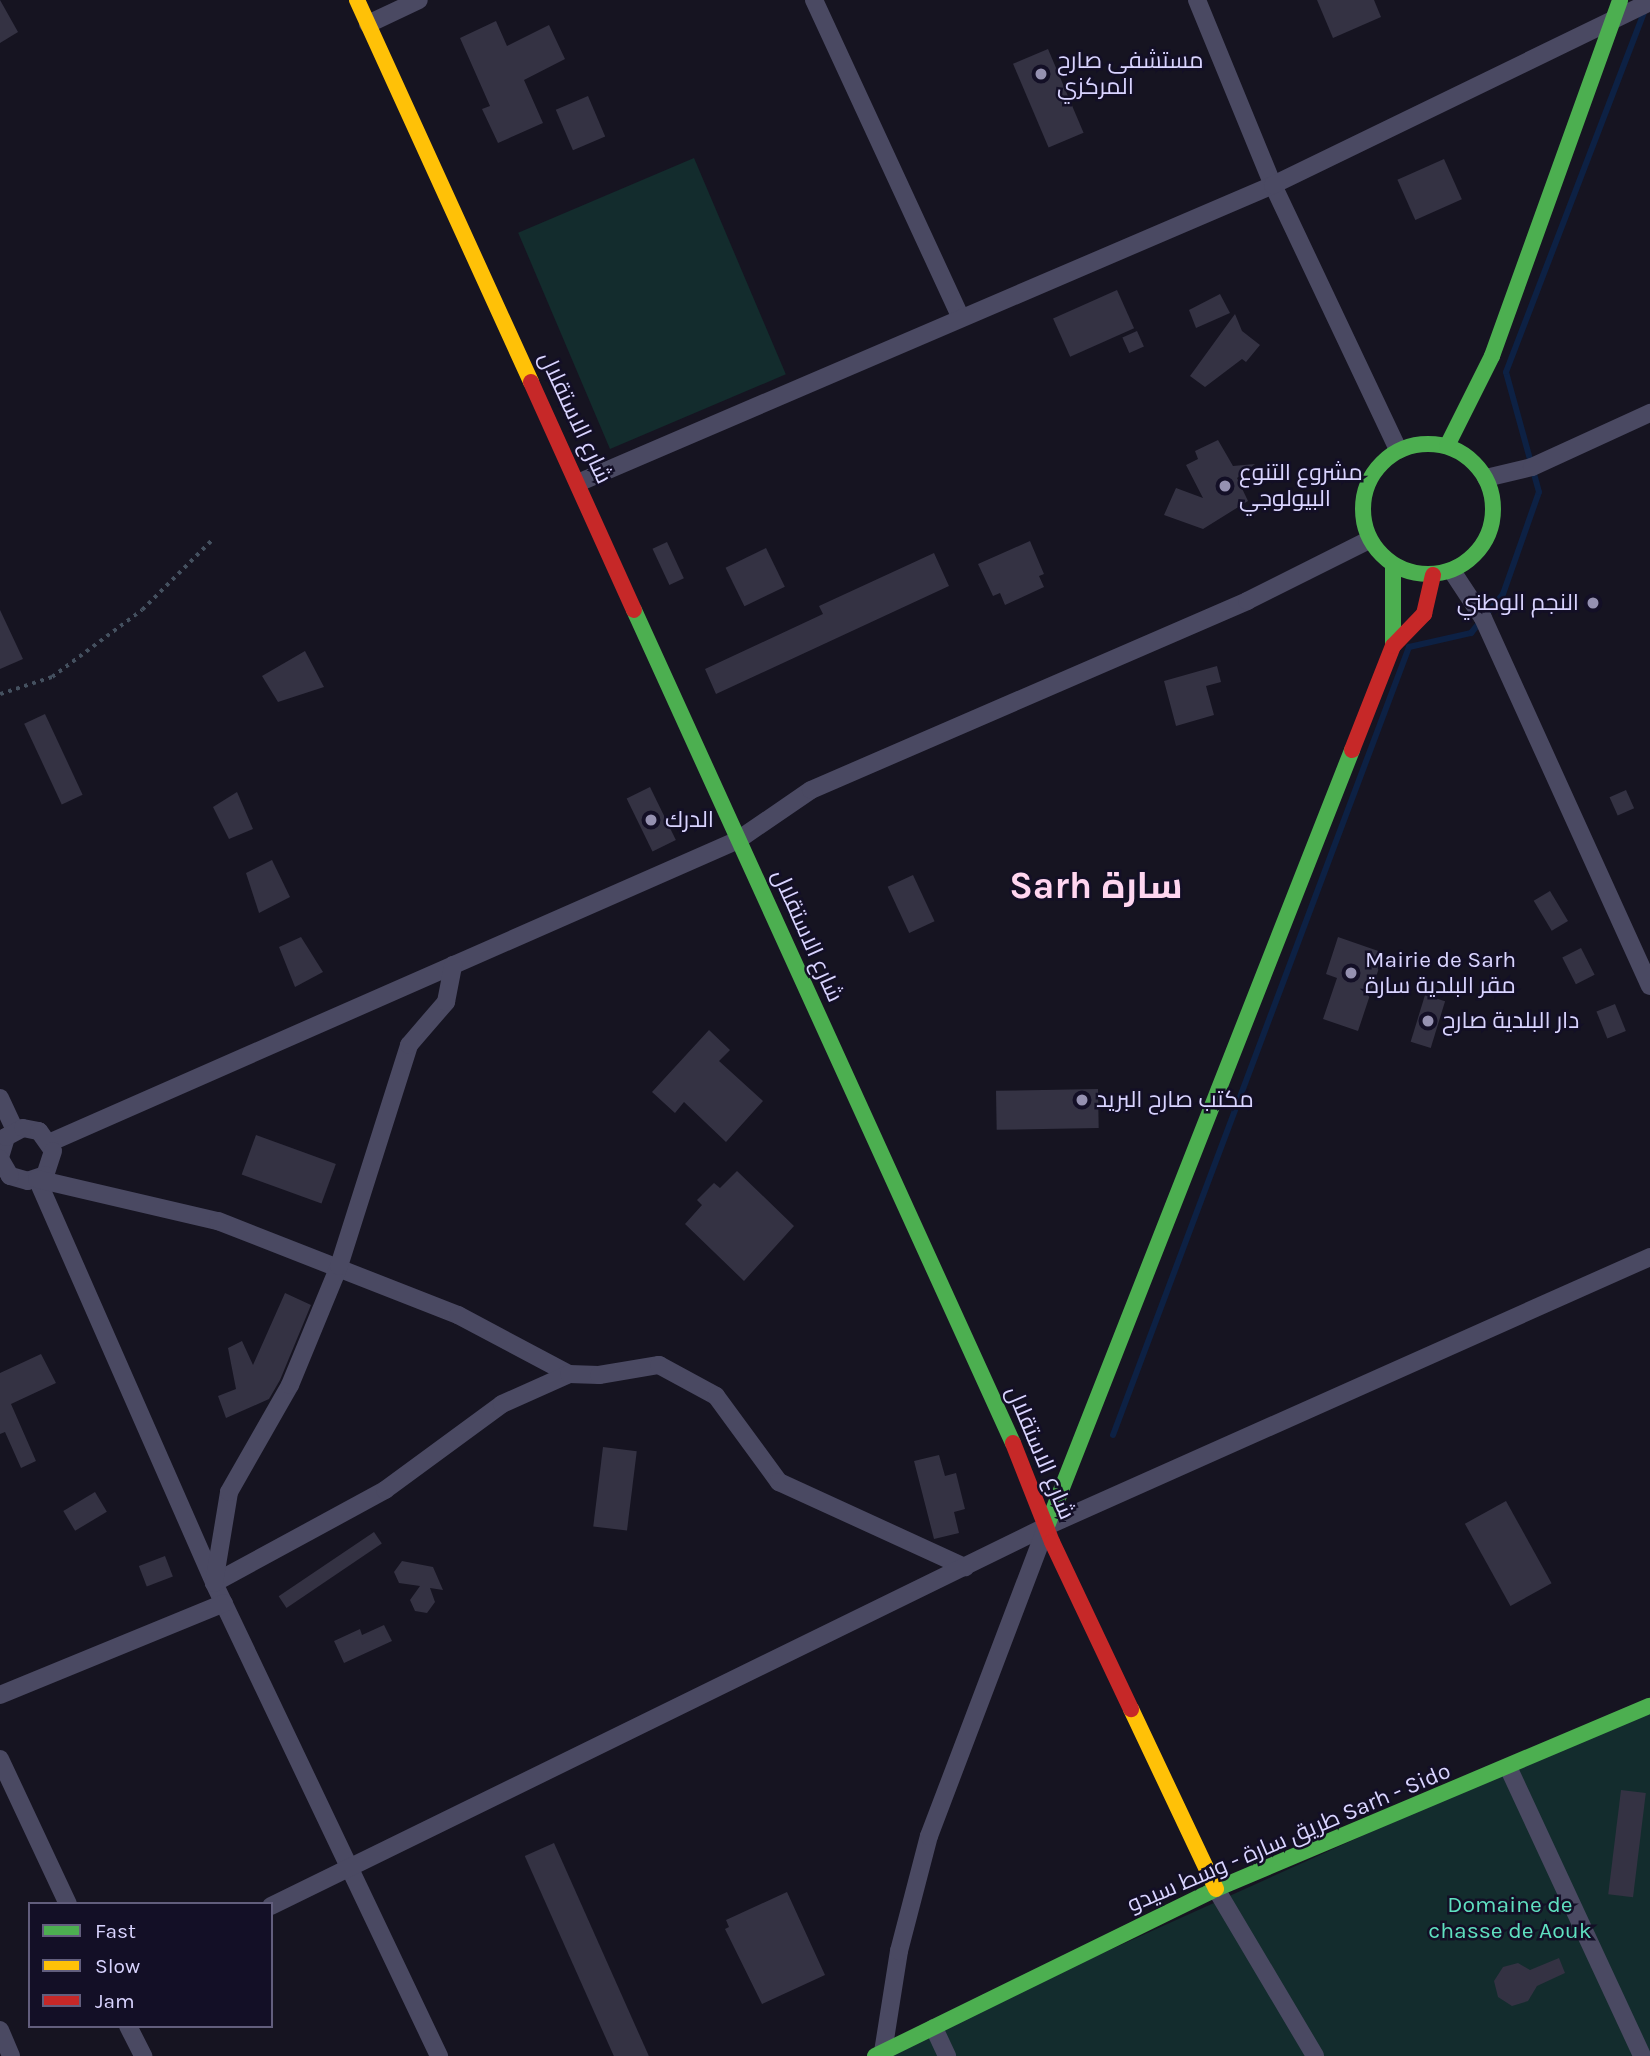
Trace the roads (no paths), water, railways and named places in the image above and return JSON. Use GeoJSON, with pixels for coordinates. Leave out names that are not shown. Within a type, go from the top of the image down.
{"type":"FeatureCollection","features":[{"type":"Feature","properties":{"kind":"street","name":"شارع الاستقلال"},"geometry":{"type":"LineString","coordinates":[[357,0],[580,482],[1047,1526],[1216,1889]]}},
{"type":"Feature","properties":{"kind":"street"},"geometry":{"type":"LineString","coordinates":[[368,24],[419,0]]}},
{"type":"Feature","properties":{"kind":"street"},"geometry":{"type":"LineString","coordinates":[[814,0],[961,318]]}},
{"type":"Feature","properties":{"kind":"street"},"geometry":{"type":"LineString","coordinates":[[1197,0],[1273,185],[1398,450]]}},
{"type":"Feature","properties":{"kind":"street"},"geometry":{"type":"LineString","coordinates":[[580,482],[1273,185],[1617,8],[1650,2]]}},
{"type":"Feature","properties":{"kind":"street"},"geometry":{"type":"LineString","coordinates":[[1447,446],[1492,356],[1617,8]]}},
{"type":"Feature","properties":{"kind":"street"},"geometry":{"type":"LineString","coordinates":[[1486,478],[1532,467],[1650,413]]}},
{"type":"Feature","properties":{"kind":"street"},"geometry":{"type":"LineString","coordinates":[[1414,444],[1447,446],[1469,458],[1486,478],[1493,510],[1485,542],[1471,559],[1452,571],[1433,575],[1393,565],[1369,540],[1363,499],[1381,463],[1398,450],[1414,444]]}},
{"type":"Feature","properties":{"kind":"street"},"geometry":{"type":"LineString","coordinates":[[51,1142],[738,840],[811,790],[1247,601],[1369,540]]}},
{"type":"Feature","properties":{"kind":"street"},"geometry":{"type":"LineString","coordinates":[[879,2054],[899,1951],[929,1836],[1047,1526],[1393,646],[1393,565]]}},
{"type":"Feature","properties":{"kind":"street"},"geometry":{"type":"LineString","coordinates":[[1452,571],[1483,618],[1650,986]]}},
{"type":"Feature","properties":{"kind":"street"},"geometry":{"type":"LineString","coordinates":[[1393,646],[1424,614],[1433,575]]}},
{"type":"Feature","properties":{"kind":"street"},"geometry":{"type":"LineString","coordinates":[[214,1583],[229,1492],[290,1385],[339,1266],[409,1045],[446,1002],[453,965]]}},
{"type":"Feature","properties":{"kind":"street"},"geometry":{"type":"LineString","coordinates":[[0,1098],[8,1126],[1,1164],[19,1181],[37,1179],[218,1221],[339,1266],[458,1315],[569,1374],[599,1376],[659,1365],[716,1396],[779,1482],[965,1567]]}},
{"type":"Feature","properties":{"kind":"street"},"geometry":{"type":"LineString","coordinates":[[8,1126],[39,1131],[51,1142],[53,1160],[37,1179]]}},
{"type":"Feature","properties":{"kind":"street"},"geometry":{"type":"LineString","coordinates":[[37,1179],[214,1583],[439,2056]]}},
{"type":"Feature","properties":{"kind":"street"},"geometry":{"type":"LineString","coordinates":[[273,1905],[350,1871],[1047,1526],[1650,1257]]}},
{"type":"Feature","properties":{"kind":"street"},"geometry":{"type":"LineString","coordinates":[[214,1583],[386,1490],[502,1404],[569,1374]]}},
{"type":"Feature","properties":{"kind":"street"},"geometry":{"type":"LineString","coordinates":[[0,1695],[224,1603]]}},
{"type":"Feature","properties":{"kind":"street","name":"طريق سارة - وسط سيدو Sarh - Sido"},"geometry":{"type":"LineString","coordinates":[[879,2054],[1216,1889],[1509,1769],[1650,1706]]}},
{"type":"Feature","properties":{"kind":"street"},"geometry":{"type":"LineString","coordinates":[[0,1759],[67,1902]]}},
{"type":"Feature","properties":{"kind":"street"},"geometry":{"type":"LineString","coordinates":[[1509,1769],[1642,2056]]}},
{"type":"Feature","properties":{"kind":"street"},"geometry":{"type":"LineString","coordinates":[[1216,1889],[1315,2056]]}},
{"type":"Feature","properties":{"kind":"street"},"geometry":{"type":"LineString","coordinates":[[129,2028],[143,2056]]}},
{"type":"Feature","properties":{"kind":"street"},"geometry":{"type":"LineString","coordinates":[[934,2028],[947,2056]]}},
{"type":"Feature","properties":{"kind":"street"},"geometry":{"type":"LineString","coordinates":[[0,2030],[10,2056]]}},
{"type":"Feature","properties":{"kind":"waterway"},"geometry":{"type":"LineString","coordinates":[[1113,1435],[1409,647],[1471,633],[1503,594],[1539,492],[1506,372],[1646,8]]}},
{"type":"Feature","properties":{"kind":"place","name":"مستشفى صارح المركزي"},"geometry":{"type":"Point","coordinates":[1041,74]}},
{"type":"Feature","properties":{"kind":"place","name":"مشروع التنوع البيولوجي"},"geometry":{"type":"Point","coordinates":[1225,486]}},
{"type":"Feature","properties":{"kind":"place","name":"النجم الوطني"},"geometry":{"type":"Point","coordinates":[1593,603]}},
{"type":"Feature","properties":{"kind":"place","name":"الدرك"},"geometry":{"type":"Point","coordinates":[651,820]}},
{"type":"Feature","properties":{"kind":"place","name":"Mairie de Sarh مقر البلدية سارة"},"geometry":{"type":"Point","coordinates":[1351,973]}},
{"type":"Feature","properties":{"kind":"place","name":"دار البلدية صارح"},"geometry":{"type":"Point","coordinates":[1428,1021]}},
{"type":"Feature","properties":{"kind":"place","name":"مكتب صارح البريد"},"geometry":{"type":"Point","coordinates":[1082,1100]}},
{"type":"Feature","properties":{"kind":"district","name":"Sarh سارة"},"geometry":{"type":"Point","coordinates":[1096,886]}},
{"type":"Feature","properties":{"kind":"park label","name":"Domaine de chasse de Aouk"},"geometry":{"type":"Point","coordinates":[1510,1918]}}]}
